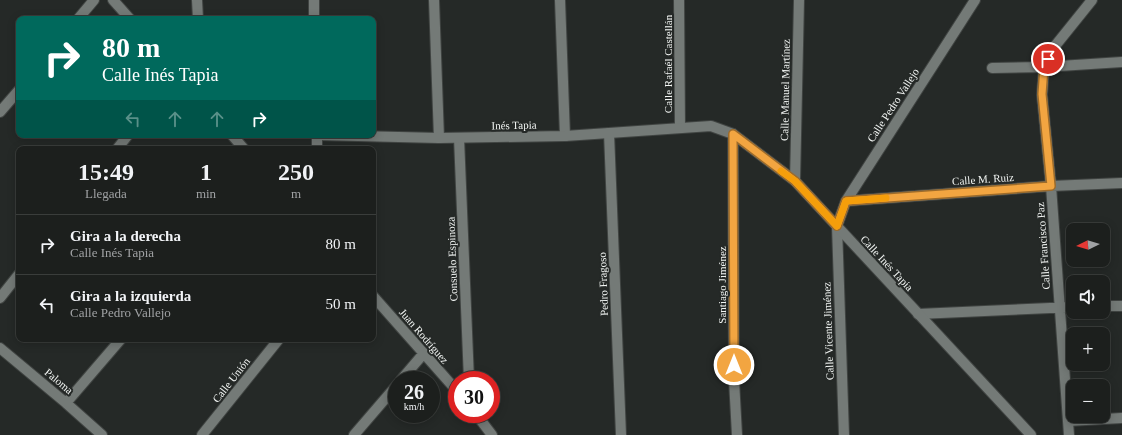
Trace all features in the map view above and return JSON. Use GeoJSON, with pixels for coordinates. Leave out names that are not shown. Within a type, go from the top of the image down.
{"type":"FeatureCollection","features":[{"type":"Feature","properties":{"kind":"street"},"geometry":{"type":"LineString","coordinates":[[81,16],[94,0]]}},
{"type":"Feature","properties":{"kind":"street"},"geometry":{"type":"LineString","coordinates":[[113,0],[127,16]]}},
{"type":"Feature","properties":{"kind":"street"},"geometry":{"type":"LineString","coordinates":[[198,0],[198,16]]}},
{"type":"Feature","properties":{"kind":"street"},"geometry":{"type":"LineString","coordinates":[[314,0],[314,16]]}},
{"type":"Feature","properties":{"kind":"street"},"geometry":{"type":"LineString","coordinates":[[434,0],[439,138]]}},
{"type":"Feature","properties":{"kind":"street"},"geometry":{"type":"LineString","coordinates":[[560,0],[565,136]]}},
{"type":"Feature","properties":{"kind":"street","name":"Calle Rafaél Castellán"},"geometry":{"type":"LineString","coordinates":[[680,0],[680,128]]}},
{"type":"Feature","properties":{"kind":"street","name":"Calle Manuel Martínez"},"geometry":{"type":"LineString","coordinates":[[795,181],[799,0]]}},
{"type":"Feature","properties":{"kind":"street","name":"Calle Pedro Vallejo"},"geometry":{"type":"LineString","coordinates":[[837,226],[846,201],[975,0]]}},
{"type":"Feature","properties":{"kind":"street","name":"Calle Francisco Paz"},"geometry":{"type":"LineString","coordinates":[[1066,396],[1051,186],[1042,94],[1044,67],[1051,51],[1092,0]]}},
{"type":"Feature","properties":{"kind":"street"},"geometry":{"type":"LineString","coordinates":[[992,68],[1044,67],[1122,62]]}},
{"type":"Feature","properties":{"kind":"street"},"geometry":{"type":"LineString","coordinates":[[0,112],[16,93]]}},
{"type":"Feature","properties":{"kind":"street","name":"Inés Tapia"},"geometry":{"type":"LineString","coordinates":[[376,136],[459,138],[565,136],[711,126]]}},
{"type":"Feature","properties":{"kind":"street","name":"Calle Inés Tapia"},"geometry":{"type":"LineString","coordinates":[[711,126],[733,134],[795,181],[1031,435]]}},
{"type":"Feature","properties":{"kind":"street","name":"Pedro Fragoso"},"geometry":{"type":"LineString","coordinates":[[609,133],[621,435]]}},
{"type":"Feature","properties":{"kind":"street","name":"Santiago Jiménez"},"geometry":{"type":"LineString","coordinates":[[733,134],[734,380],[737,435]]}},
{"type":"Feature","properties":{"kind":"street"},"geometry":{"type":"LineString","coordinates":[[119,146],[126,138]]}},
{"type":"Feature","properties":{"kind":"street"},"geometry":{"type":"LineString","coordinates":[[235,138],[241,146]]}},
{"type":"Feature","properties":{"kind":"street","name":"Consuelo Espinoza"},"geometry":{"type":"LineString","coordinates":[[459,138],[469,371]]}},
{"type":"Feature","properties":{"kind":"street","name":"Calle M. Ruiz"},"geometry":{"type":"LineString","coordinates":[[846,201],[1051,186],[1122,183]]}},
{"type":"Feature","properties":{"kind":"street","name":"Calle Vicente Jiménez"},"geometry":{"type":"LineString","coordinates":[[837,226],[844,435]]}},
{"type":"Feature","properties":{"kind":"street"},"geometry":{"type":"LineString","coordinates":[[0,298],[16,278]]}},
{"type":"Feature","properties":{"kind":"street","name":"Juan Rodríguez"},"geometry":{"type":"LineString","coordinates":[[376,299],[448,381]]}},
{"type":"Feature","properties":{"kind":"street"},"geometry":{"type":"LineString","coordinates":[[1110,306],[1122,306]]}},
{"type":"Feature","properties":{"kind":"street"},"geometry":{"type":"LineString","coordinates":[[918,314],[1066,308]]}},
{"type":"Feature","properties":{"kind":"street"},"geometry":{"type":"LineString","coordinates":[[66,403],[118,342]]}},
{"type":"Feature","properties":{"kind":"street","name":"Calle Unión"},"geometry":{"type":"LineString","coordinates":[[202,435],[276,342]]}},
{"type":"Feature","properties":{"kind":"street","name":"Paloma"},"geometry":{"type":"LineString","coordinates":[[0,348],[102,435]]}},
{"type":"Feature","properties":{"kind":"street"},"geometry":{"type":"LineString","coordinates":[[409,371],[424,353]]}},
{"type":"Feature","properties":{"kind":"street"},"geometry":{"type":"LineString","coordinates":[[354,435],[388,395]]}},
{"type":"Feature","properties":{"kind":"street"},"geometry":{"type":"LineString","coordinates":[[1110,419],[1122,418]]}},
{"type":"Feature","properties":{"kind":"street"},"geometry":{"type":"LineString","coordinates":[[483,423],[492,435]]}},
{"type":"Feature","properties":{"kind":"street","name":"Calle Francisco Paz"},"geometry":{"type":"LineString","coordinates":[[1068,423],[1069,435]]}},
{"type":"Feature","properties":{"kind":"slow traffic"},"geometry":{"type":"LineString","coordinates":[[781,171],[795,181],[837,226],[846,201],[886,198]]}},
{"type":"Feature","properties":{"kind":"route"},"geometry":{"type":"LineString","coordinates":[[734,365],[733,134],[795,181],[837,226],[846,201],[1051,186],[1042,94],[1044,67],[1048,59]]}}]}
